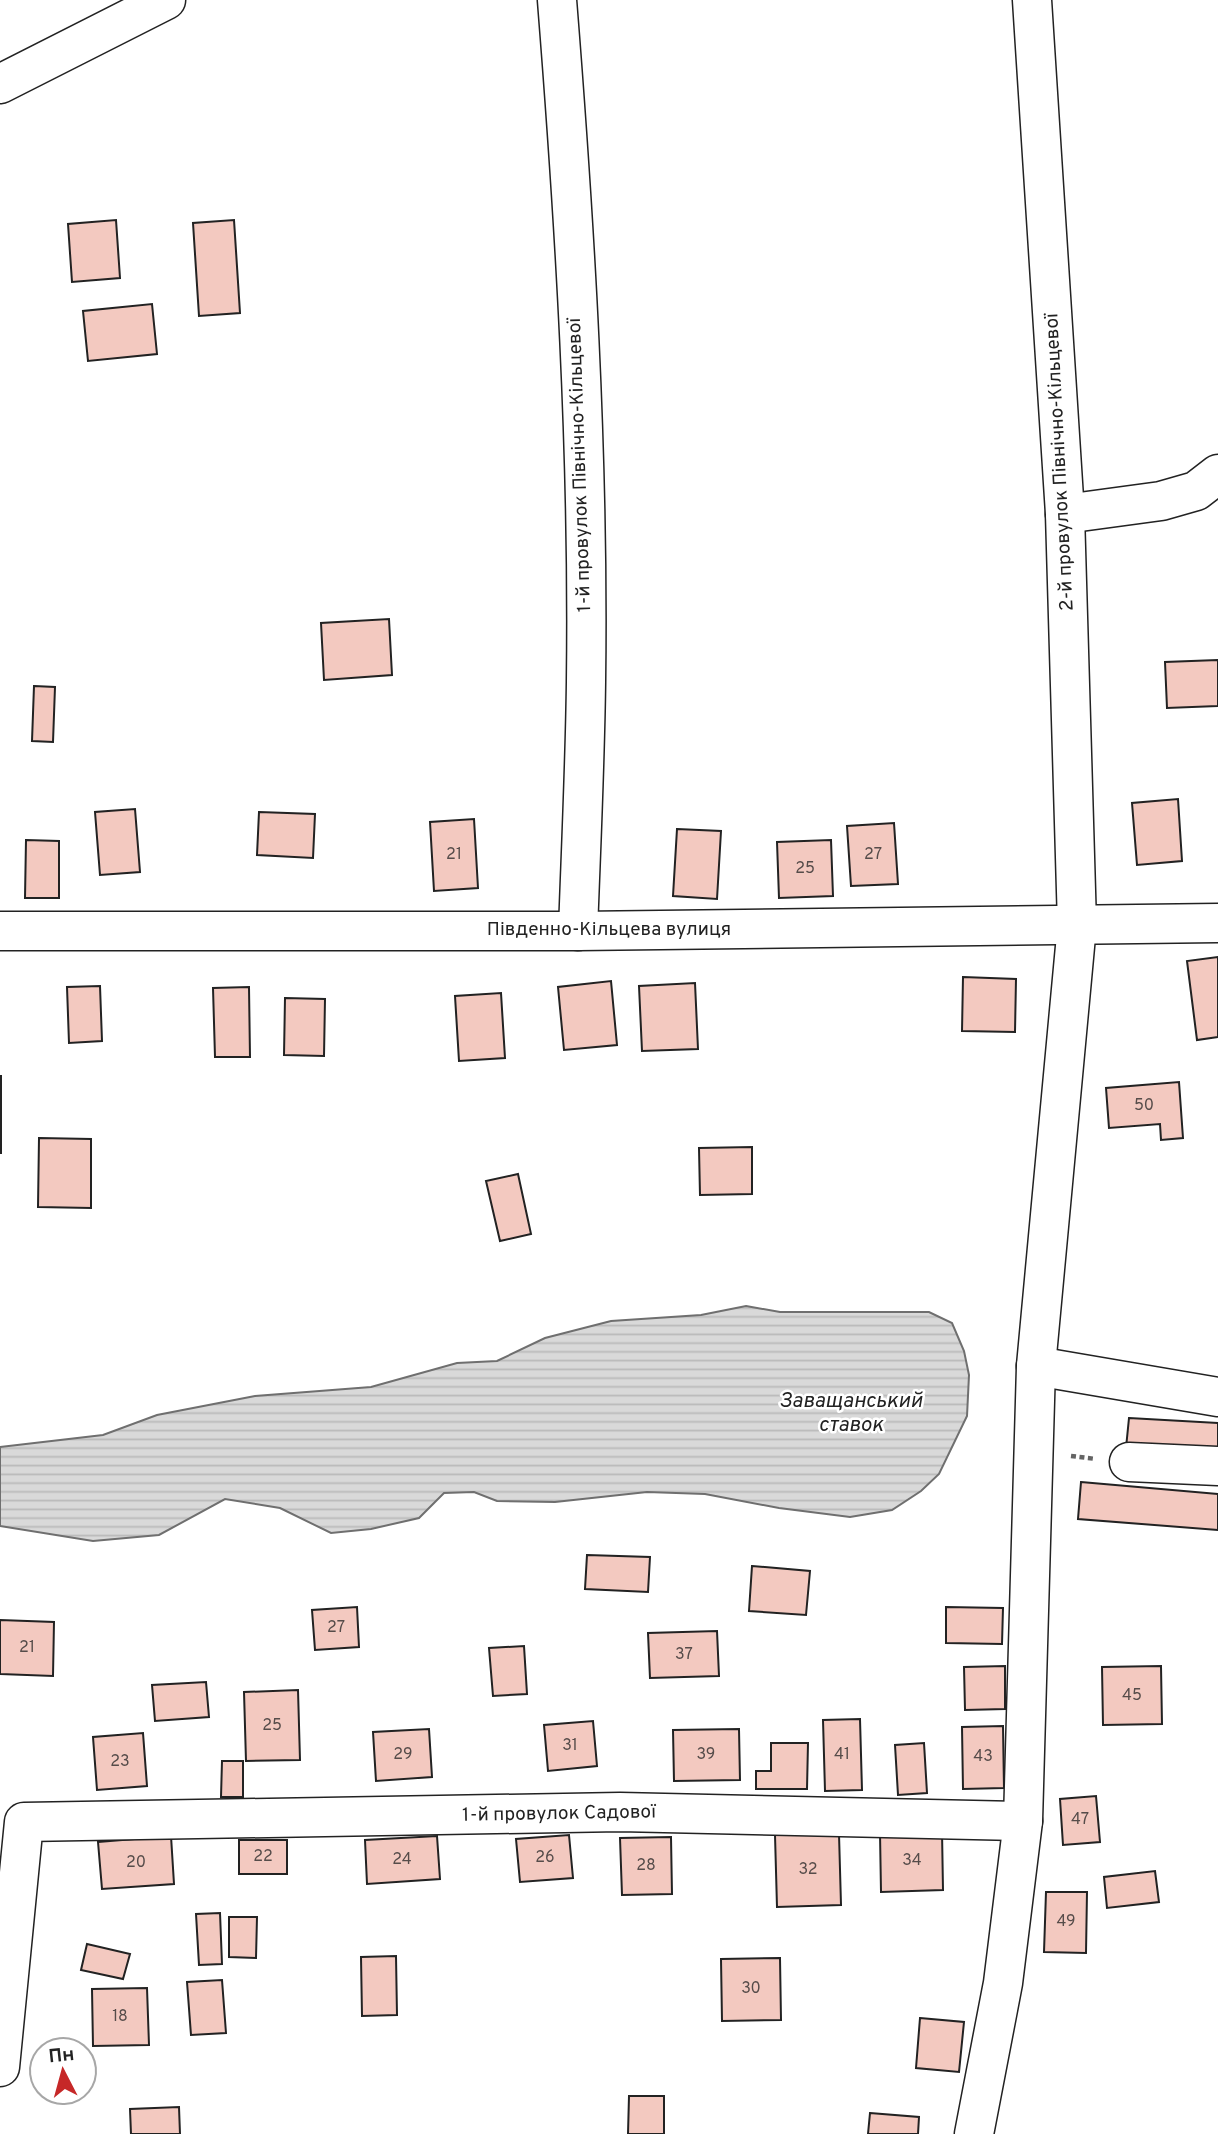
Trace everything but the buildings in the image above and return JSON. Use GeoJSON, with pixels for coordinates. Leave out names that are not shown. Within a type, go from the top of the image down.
{"type":"FeatureCollection","features":[{"type":"Feature","properties":{"kind":"street","name":"1-й провулок Північно-Кільцевої"},"geometry":{"type":"LineString","coordinates":[[556,0],[565,106],[582,428],[586,681],[578,931]]}},
{"type":"Feature","properties":{"kind":"street","name":"2-й провулок Північно-Кільцевої"},"geometry":{"type":"LineString","coordinates":[[1023,1821],[1036,1366],[1077,925],[1065,514],[1032,0]]}},
{"type":"Feature","properties":{"kind":"street"},"geometry":{"type":"LineString","coordinates":[[0,84],[157,2]]}},
{"type":"Feature","properties":{"kind":"street"},"geometry":{"type":"LineString","coordinates":[[1065,514],[1161,501],[1196,491],[1218,474]]}},
{"type":"Feature","properties":{"kind":"street","name":"Південно-Кільцева вулиця"},"geometry":{"type":"LineString","coordinates":[[0,931],[578,931],[1218,923]]}},
{"type":"Feature","properties":{"kind":"street"},"geometry":{"type":"LineString","coordinates":[[1036,1366],[1218,1397]]}},
{"type":"Feature","properties":{"kind":"street"},"geometry":{"type":"LineString","coordinates":[[1129,1462],[1218,1466]]}},
{"type":"Feature","properties":{"kind":"street","name":"1-й провулок Садової"},"geometry":{"type":"LineString","coordinates":[[0,2067],[24,1822],[620,1812],[1023,1821]]}},
{"type":"Feature","properties":{"kind":"street"},"geometry":{"type":"LineString","coordinates":[[974,2134],[1003,1983],[1023,1821]]}},
{"type":"Feature","properties":{"kind":"path"},"geometry":{"type":"LineString","coordinates":[[1072,1444],[1071,1457],[1129,1462]]}},
{"type":"Feature","properties":{"kind":"water","name":"Заващанський ставок"},"geometry":{"type":"Polygon","coordinates":[[[746,1306],[780,1312],[929,1312],[952,1323],[964,1351],[969,1375],[967,1416],[939,1474],[921,1491],[892,1510],[850,1517],[779,1508],[705,1494],[647,1492],[555,1502],[497,1501],[474,1492],[444,1493],[419,1518],[371,1529],[331,1533],[280,1508],[225,1499],[159,1535],[93,1541],[0,1526],[0,1447],[103,1435],[157,1415],[255,1396],[371,1387],[457,1363],[497,1361],[545,1338],[611,1321],[701,1315],[746,1306]]]}}]}
